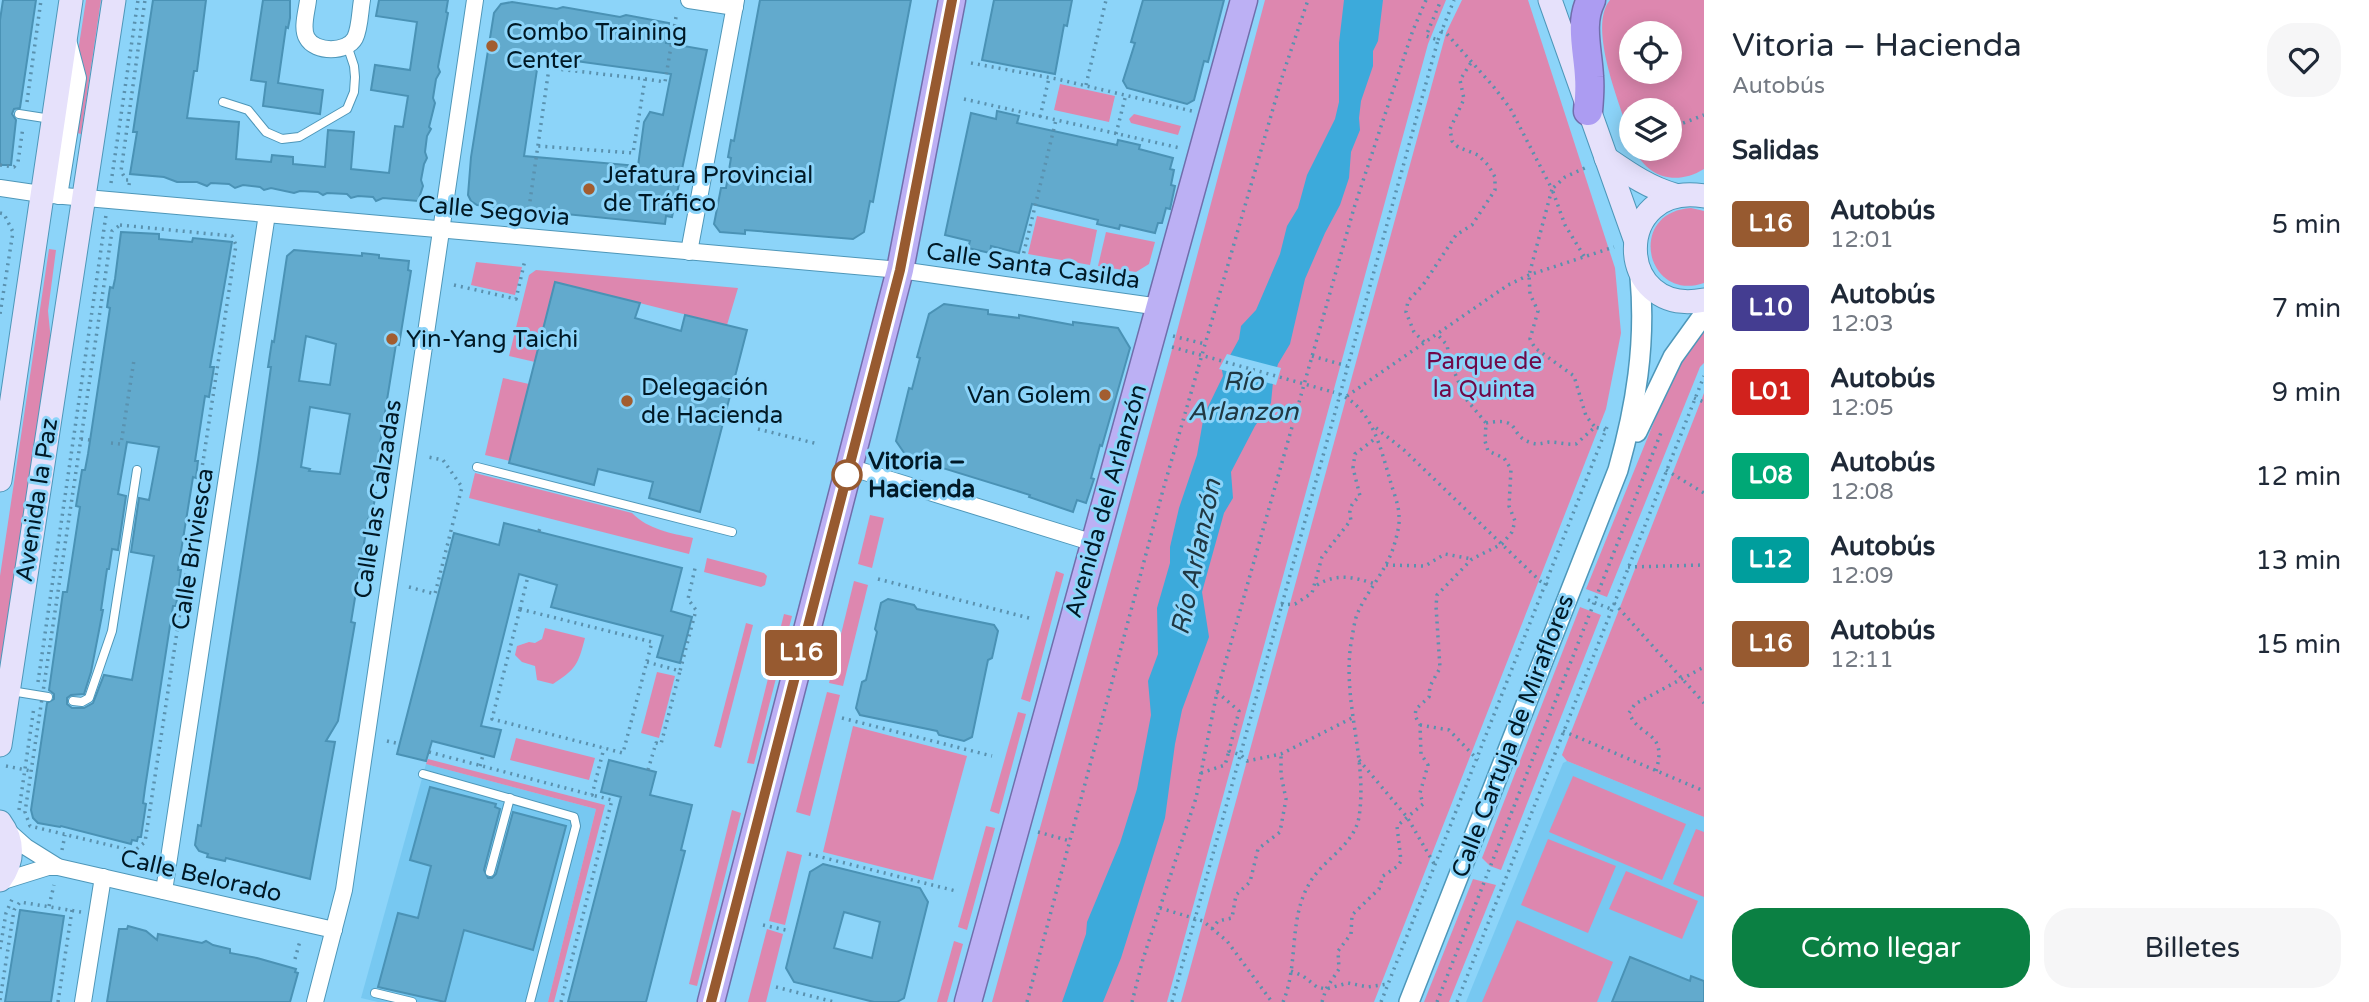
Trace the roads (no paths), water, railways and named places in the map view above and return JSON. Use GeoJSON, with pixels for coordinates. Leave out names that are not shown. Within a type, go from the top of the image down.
{"type":"FeatureCollection","features":[{"type":"Feature","properties":{"kind":"highway"},"geometry":{"type":"LineString","coordinates":[[711,1002],[900,270],[952,0]]}},
{"type":"Feature","properties":{"kind":"highway","name":"Avenida del Arlanzón"},"geometry":{"type":"LineString","coordinates":[[968,1002],[1244,0]]}},
{"type":"Feature","properties":{"kind":"highway"},"geometry":{"type":"LineString","coordinates":[[1588,111],[1585,10],[1591,0]]}},
{"type":"Feature","properties":{"kind":"main road","name":"Avenida la Paz"},"geometry":{"type":"LineString","coordinates":[[0,745],[62,338],[64,196],[52,119],[71,0]]}},
{"type":"Feature","properties":{"kind":"main road","name":"Avenida la Paz"},"geometry":{"type":"LineString","coordinates":[[0,480],[64,196],[114,0]]}},
{"type":"Feature","properties":{"kind":"main road"},"geometry":{"type":"LineString","coordinates":[[1550,0],[1588,111],[1596,162],[1625,243],[1635,253],[1640,277],[1657,292],[1673,300],[1691,303],[1704,300]]}},
{"type":"Feature","properties":{"kind":"main road"},"geometry":{"type":"LineString","coordinates":[[1596,162],[1660,191],[1693,192]]}},
{"type":"Feature","properties":{"kind":"main road"},"geometry":{"type":"LineString","coordinates":[[1625,243],[1655,205],[1693,192]]}},
{"type":"Feature","properties":{"kind":"main road"},"geometry":{"type":"LineString","coordinates":[[1,824],[8,834],[11,853],[7,884]]}},
{"type":"Feature","properties":{"kind":"street"},"geometry":{"type":"LineString","coordinates":[[309,0],[305,35],[319,47],[338,49],[356,37],[362,0]]}},
{"type":"Feature","properties":{"kind":"street","name":"Calle las Calzadas"},"geometry":{"type":"LineString","coordinates":[[314,1002],[344,890],[475,0]]}},
{"type":"Feature","properties":{"kind":"street"},"geometry":{"type":"LineString","coordinates":[[689,0],[736,4],[689,251]]}},
{"type":"Feature","properties":{"kind":"street","name":"Avenida la Paz"},"geometry":{"type":"LineString","coordinates":[[64,196],[78,78],[66,32]]}},
{"type":"Feature","properties":{"kind":"street","name":"Calle Segovia"},"geometry":{"type":"LineString","coordinates":[[0,188],[64,196],[900,270]]}},
{"type":"Feature","properties":{"kind":"street","name":"Calle Briviesca"},"geometry":{"type":"LineString","coordinates":[[164,891],[267,214]]}},
{"type":"Feature","properties":{"kind":"street","name":"Calle Santa Casilda"},"geometry":{"type":"LineString","coordinates":[[900,270],[1160,307]]}},
{"type":"Feature","properties":{"kind":"street","name":"Calle Cartuja de Miraflores"},"geometry":{"type":"LineString","coordinates":[[1618,470],[1631,422],[1643,341],[1640,277]]}},
{"type":"Feature","properties":{"kind":"street","name":"Calle Cartuja de Miraflores"},"geometry":{"type":"LineString","coordinates":[[1409,1002],[1618,470],[1673,357],[1704,314]]}},
{"type":"Feature","properties":{"kind":"street"},"geometry":{"type":"LineString","coordinates":[[849,467],[1094,543]]}},
{"type":"Feature","properties":{"kind":"street","name":"Calle Belorado"},"geometry":{"type":"LineString","coordinates":[[1,824],[26,847],[59,866],[334,930]]}},
{"type":"Feature","properties":{"kind":"street","name":"Calle Belorado"},"geometry":{"type":"LineString","coordinates":[[7,884],[48,867],[59,866]]}},
{"type":"Feature","properties":{"kind":"street"},"geometry":{"type":"LineString","coordinates":[[83,1002],[103,877]]}},
{"type":"Feature","properties":{"kind":"lane"},"geometry":{"type":"LineString","coordinates":[[223,102],[248,110],[266,132],[282,139],[299,137],[347,109],[354,92],[355,78],[347,45]]}},
{"type":"Feature","properties":{"kind":"lane"},"geometry":{"type":"LineString","coordinates":[[22,114],[52,119]]}},
{"type":"Feature","properties":{"kind":"lane"},"geometry":{"type":"LineString","coordinates":[[477,467],[732,532]]}},
{"type":"Feature","properties":{"kind":"lane"},"geometry":{"type":"LineString","coordinates":[[73,701],[82,702],[89,698],[112,631],[138,470]]}},
{"type":"Feature","properties":{"kind":"lane"},"geometry":{"type":"LineString","coordinates":[[8,691],[42,696]]}},
{"type":"Feature","properties":{"kind":"lane"},"geometry":{"type":"LineString","coordinates":[[423,774],[574,817],[576,826],[530,1002]]}},
{"type":"Feature","properties":{"kind":"lane"},"geometry":{"type":"LineString","coordinates":[[490,872],[510,798]]}},
{"type":"Feature","properties":{"kind":"lane"},"geometry":{"type":"LineString","coordinates":[[375,993],[412,1002]]}},
{"type":"Feature","properties":{"kind":"water","name":"Río Arlanzon"},"geometry":{"type":"Polygon","coordinates":[[[1344,0],[1383,0],[1378,41],[1373,51],[1373,66],[1361,101],[1360,130],[1351,152],[1349,178],[1340,205],[1305,279],[1290,344],[1278,364],[1273,382],[1271,403],[1255,426],[1231,472],[1233,498],[1224,513],[1202,592],[1209,637],[1182,710],[1165,818],[1121,958],[1103,1002],[1062,1002],[1086,934],[1087,922],[1120,843],[1137,789],[1151,715],[1148,681],[1158,654],[1157,608],[1170,563],[1170,547],[1179,508],[1197,455],[1204,415],[1223,376],[1222,370],[1239,339],[1241,326],[1256,310],[1280,254],[1287,226],[1298,208],[1307,175],[1335,119],[1339,102],[1339,43],[1344,0]]]}},
{"type":"Feature","properties":{"kind":"place","name":"Combo Training Center"},"geometry":{"type":"Point","coordinates":[492,46]}},
{"type":"Feature","properties":{"kind":"place","name":"Jefatura Provincial de Tráfico"},"geometry":{"type":"Point","coordinates":[589,189]}},
{"type":"Feature","properties":{"kind":"place","name":"Yin-Yang Taichi"},"geometry":{"type":"Point","coordinates":[392,339]}},
{"type":"Feature","properties":{"kind":"place","name":"Van Golem"},"geometry":{"type":"Point","coordinates":[1105,395]}},
{"type":"Feature","properties":{"kind":"place","name":"Delegación de Hacienda"},"geometry":{"type":"Point","coordinates":[627,401]}},
{"type":"Feature","properties":{"kind":"place","name":"Vitoria – Hacienda"},"geometry":{"type":"Point","coordinates":[847,475]}},
{"type":"Feature","properties":{"kind":"park label","name":"Parque de la Quinta"},"geometry":{"type":"Point","coordinates":[1484,375]}},
{"type":"Feature","properties":{"kind":"water label","name":"Río Arlanzón"},"geometry":{"type":"Point","coordinates":[1196,557]}}]}
